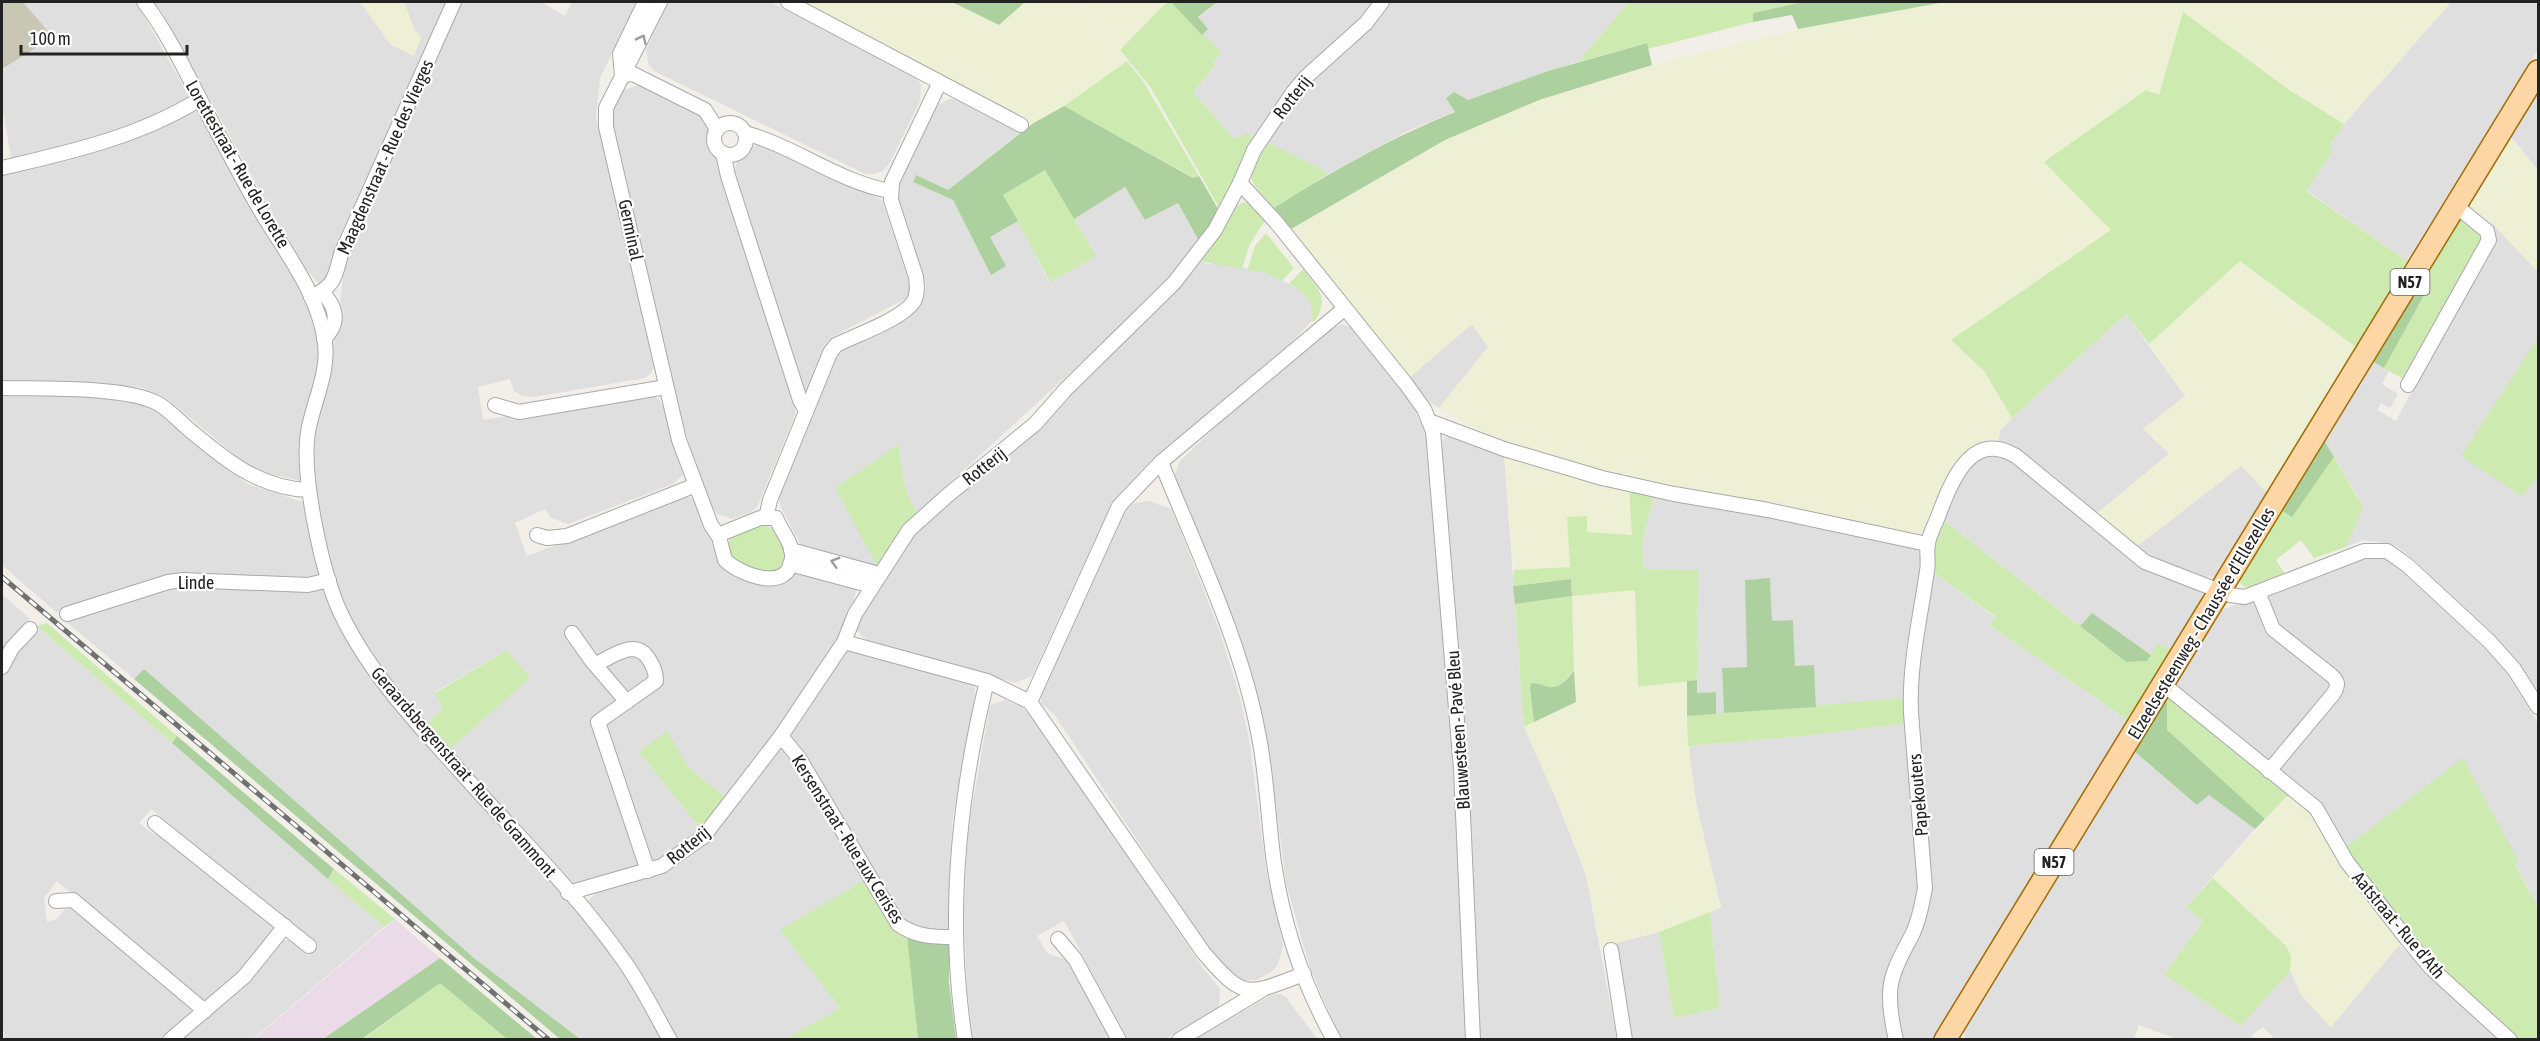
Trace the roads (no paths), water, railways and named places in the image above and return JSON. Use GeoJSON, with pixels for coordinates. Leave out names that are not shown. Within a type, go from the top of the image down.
{"type":"FeatureCollection","features":[{"type":"Feature","properties":{"kind":"main road","name":"Elzeelsesteenweg - Chaussée d'Ellezelles"},"geometry":{"type":"LineString","coordinates":[[1945,1040],[2538,71]]}},
{"type":"Feature","properties":{"kind":"street","name":"Lorettestraat - Rue de Lorette"},"geometry":{"type":"LineString","coordinates":[[144,2],[264,217],[316,294]]}},
{"type":"Feature","properties":{"kind":"street","name":"Maagdenstraat - Rue des Vierges"},"geometry":{"type":"LineString","coordinates":[[316,294],[333,281],[341,254],[454,2]]}},
{"type":"Feature","properties":{"kind":"street","name":"Germinal"},"geometry":{"type":"LineString","coordinates":[[622,75],[620,54],[645,2]]}},
{"type":"Feature","properties":{"kind":"street","name":"Germinal"},"geometry":{"type":"LineString","coordinates":[[660,2],[606,108],[606,127],[666,387],[679,440],[711,525],[719,537],[725,560],[754,578],[764,580],[780,575],[790,564]]}},
{"type":"Feature","properties":{"kind":"street"},"geometry":{"type":"LineString","coordinates":[[788,2],[939,84],[1021,125]]}},
{"type":"Feature","properties":{"kind":"street","name":"Rotterij"},"geometry":{"type":"LineString","coordinates":[[568,893],[672,861],[703,837],[781,736],[844,642],[855,614],[909,530],[1035,424],[1066,389],[1174,283],[1215,230],[1240,183],[1254,150],[1294,91],[1306,77],[1366,23],[1382,2]]}},
{"type":"Feature","properties":{"kind":"street"},"geometry":{"type":"LineString","coordinates":[[622,75],[633,74],[705,110],[717,129]]}},
{"type":"Feature","properties":{"kind":"street"},"geometry":{"type":"LineString","coordinates":[[766,518],[770,500],[830,353],[836,345],[903,312],[916,296],[916,278],[891,200],[891,191],[892,182],[939,84]]}},
{"type":"Feature","properties":{"kind":"street"},"geometry":{"type":"LineString","coordinates":[[2,168],[93,146],[136,132],[200,99]]}},
{"type":"Feature","properties":{"kind":"street"},"geometry":{"type":"LineString","coordinates":[[806,411],[800,400],[770,309],[723,153],[714,144],[713,138],[717,129],[724,123],[737,124],[745,133],[769,140],[866,187],[891,191]]}},
{"type":"Feature","properties":{"kind":"street"},"geometry":{"type":"LineString","coordinates":[[723,153],[735,154],[741,151],[746,139],[745,133]]}},
{"type":"Feature","properties":{"kind":"street"},"geometry":{"type":"LineString","coordinates":[[1240,183],[1276,222],[1406,384],[1430,421],[1504,449],[1602,478],[1927,544],[1947,492],[1959,470],[1975,455],[1987,448],[2003,448],[2016,456],[2145,562],[2220,592],[2246,597],[2364,551],[2387,551],[2406,564],[2489,641],[2514,669],[2538,707]]}},
{"type":"Feature","properties":{"kind":"street"},"geometry":{"type":"LineString","coordinates":[[2408,385],[2489,240],[2487,231],[2456,206]]}},
{"type":"Feature","properties":{"kind":"street","name":"Geraardsbergenstraat - Rue de Grammont"},"geometry":{"type":"LineString","coordinates":[[316,294],[331,301],[335,312],[331,332],[324,339],[324,364],[308,435],[309,490],[329,580],[344,621],[393,695],[568,893],[627,964],[670,1040]]}},
{"type":"Feature","properties":{"kind":"street"},"geometry":{"type":"LineString","coordinates":[[1030,702],[1119,507],[1161,462],[1344,309]]}},
{"type":"Feature","properties":{"kind":"street"},"geometry":{"type":"LineString","coordinates":[[495,405],[519,412],[666,387]]}},
{"type":"Feature","properties":{"kind":"street"},"geometry":{"type":"LineString","coordinates":[[2,388],[131,394],[158,403],[224,459],[246,474],[285,488],[309,490]]}},
{"type":"Feature","properties":{"kind":"street","name":"Blauwesteen - Pavé Bleu"},"geometry":{"type":"LineString","coordinates":[[1430,421],[1438,470],[1461,769],[1473,1040]]}},
{"type":"Feature","properties":{"kind":"street"},"geometry":{"type":"LineString","coordinates":[[1161,462],[1239,658],[1258,732],[1275,865],[1287,923],[1320,1016],[1334,1040]]}},
{"type":"Feature","properties":{"kind":"street"},"geometry":{"type":"LineString","coordinates":[[537,535],[547,538],[567,536],[696,485]]}},
{"type":"Feature","properties":{"kind":"street"},"geometry":{"type":"LineString","coordinates":[[719,537],[760,518],[776,518],[791,550],[790,564],[875,580]]}},
{"type":"Feature","properties":{"kind":"street","name":"Papekouters"},"geometry":{"type":"LineString","coordinates":[[1896,1040],[1892,1021],[1891,984],[1900,957],[1914,931],[1921,911],[1925,888],[1910,687],[1915,636],[1928,570],[1927,544]]}},
{"type":"Feature","properties":{"kind":"street"},"geometry":{"type":"LineString","coordinates":[[791,550],[875,580]]}},
{"type":"Feature","properties":{"kind":"street","name":"Linde"},"geometry":{"type":"LineString","coordinates":[[67,614],[168,582],[183,580],[308,585],[329,580]]}},
{"type":"Feature","properties":{"kind":"street"},"geometry":{"type":"LineString","coordinates":[[2258,592],[2273,628],[2337,680],[2338,685],[2334,693],[2270,771]]}},
{"type":"Feature","properties":{"kind":"street"},"geometry":{"type":"LineString","coordinates":[[2,667],[12,648],[30,629]]}},
{"type":"Feature","properties":{"kind":"street"},"geometry":{"type":"LineString","coordinates":[[572,633],[627,702]]}},
{"type":"Feature","properties":{"kind":"street"},"geometry":{"type":"LineString","coordinates":[[844,642],[987,681],[1030,702],[1203,952],[1231,984],[1246,990],[1262,990]]}},
{"type":"Feature","properties":{"kind":"street"},"geometry":{"type":"LineString","coordinates":[[596,664],[630,648],[637,648],[643,651],[656,673],[657,681],[598,722],[648,870]]}},
{"type":"Feature","properties":{"kind":"street"},"geometry":{"type":"LineString","coordinates":[[965,1040],[959,1005],[955,937],[959,836],[965,783],[987,681]]}},
{"type":"Feature","properties":{"kind":"street","name":"Aatstraat - Rue d'Ath"},"geometry":{"type":"LineString","coordinates":[[2163,684],[2316,808],[2342,853],[2431,968],[2510,1040]]}},
{"type":"Feature","properties":{"kind":"street","name":"Kersenstraat - Rue aux Cerises"},"geometry":{"type":"LineString","coordinates":[[781,736],[800,758],[897,924],[926,937],[955,937]]}},
{"type":"Feature","properties":{"kind":"street"},"geometry":{"type":"LineString","coordinates":[[155,823],[309,946]]}},
{"type":"Feature","properties":{"kind":"street"},"geometry":{"type":"LineString","coordinates":[[56,901],[73,900],[206,1011]]}},
{"type":"Feature","properties":{"kind":"street"},"geometry":{"type":"LineString","coordinates":[[171,1040],[244,977],[285,926]]}},
{"type":"Feature","properties":{"kind":"street"},"geometry":{"type":"LineString","coordinates":[[1058,939],[1075,959],[1119,1040]]}},
{"type":"Feature","properties":{"kind":"street"},"geometry":{"type":"LineString","coordinates":[[1611,950],[1625,1040]]}},
{"type":"Feature","properties":{"kind":"street"},"geometry":{"type":"LineString","coordinates":[[1179,1040],[1262,990],[1304,974]]}},
{"type":"Feature","properties":{"kind":"railway"},"geometry":{"type":"LineString","coordinates":[[2,577],[549,1040]]}}]}
